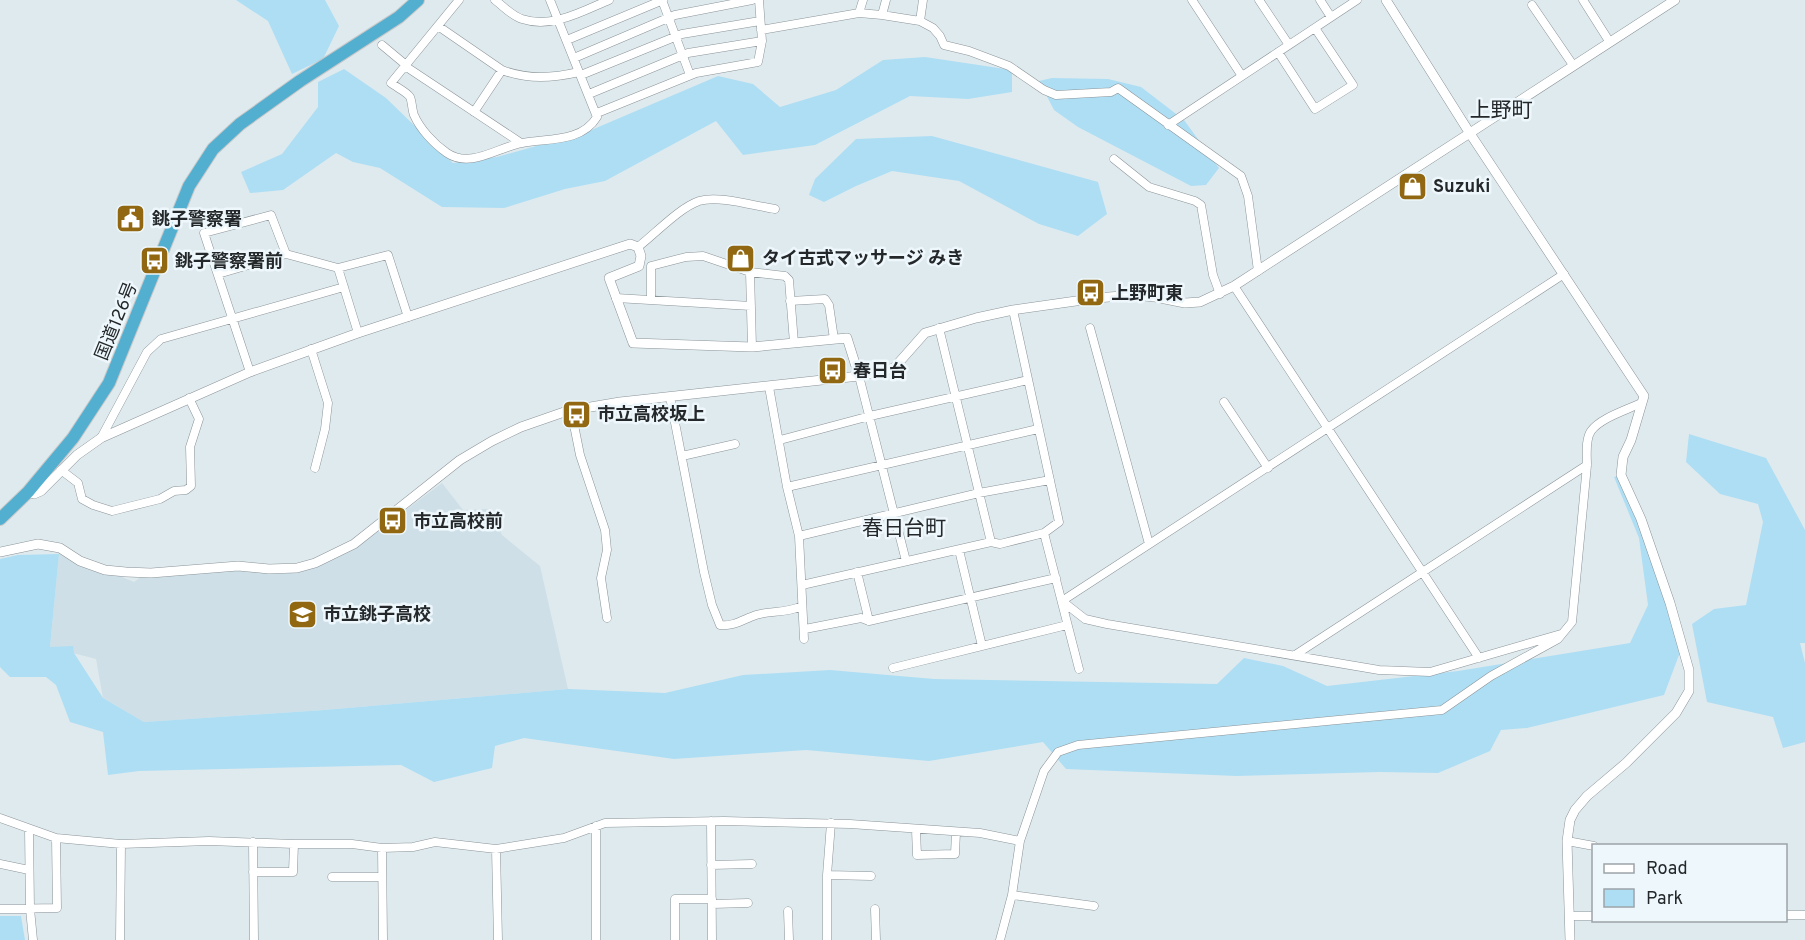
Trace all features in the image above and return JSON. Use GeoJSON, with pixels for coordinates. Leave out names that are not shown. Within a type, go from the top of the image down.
{"type":"FeatureCollection","features":[{"type":"Feature","properties":{"kind":"highway","name":"国道126号"},"geometry":{"type":"LineString","coordinates":[[0,519],[28,492],[73,438],[110,383],[189,186],[213,149],[240,124],[300,81],[399,17],[418,0]]}},
{"type":"Feature","properties":{"kind":"street"},"geometry":{"type":"LineString","coordinates":[[459,0],[391,83],[410,97],[415,118],[427,135],[446,153],[465,158],[481,157],[521,143],[545,141],[575,134],[592,125],[597,117],[558,20],[554,1]]}},
{"type":"Feature","properties":{"kind":"street"},"geometry":{"type":"LineString","coordinates":[[495,0],[522,19],[558,20],[609,0]]}},
{"type":"Feature","properties":{"kind":"street"},"geometry":{"type":"LineString","coordinates":[[567,40],[662,0],[690,75]]}},
{"type":"Feature","properties":{"kind":"street"},"geometry":{"type":"LineString","coordinates":[[574,58],[675,15],[752,0]]}},
{"type":"Feature","properties":{"kind":"street"},"geometry":{"type":"LineString","coordinates":[[597,114],[690,75],[758,62],[762,41],[759,0]]}},
{"type":"Feature","properties":{"kind":"street"},"geometry":{"type":"LineString","coordinates":[[859,13],[862,0]]}},
{"type":"Feature","properties":{"kind":"street"},"geometry":{"type":"LineString","coordinates":[[882,15],[886,0]]}},
{"type":"Feature","properties":{"kind":"street"},"geometry":{"type":"LineString","coordinates":[[920,21],[922,0]]}},
{"type":"Feature","properties":{"kind":"street"},"geometry":{"type":"LineString","coordinates":[[1259,0],[1289,45]]}},
{"type":"Feature","properties":{"kind":"street"},"geometry":{"type":"LineString","coordinates":[[1320,0],[1331,17]]}},
{"type":"Feature","properties":{"kind":"street"},"geometry":{"type":"LineString","coordinates":[[1168,125],[1357,0]]}},
{"type":"Feature","properties":{"kind":"street"},"geometry":{"type":"LineString","coordinates":[[1386,0],[1469,132],[1644,396],[1631,440],[1623,457],[1622,475],[1641,519],[1670,603],[1689,670],[1689,691],[1676,713],[1626,763],[1587,796],[1570,820],[1567,841],[1570,940]]}},
{"type":"Feature","properties":{"kind":"street"},"geometry":{"type":"LineString","coordinates":[[1583,0],[1609,41]]}},
{"type":"Feature","properties":{"kind":"street"},"geometry":{"type":"LineString","coordinates":[[0,552],[38,544],[60,548],[80,561],[105,570],[126,572],[151,573],[238,566],[269,569],[297,568],[324,559],[354,544],[460,460],[492,441],[521,427],[571,411],[670,397],[859,376],[894,369],[926,333],[1013,310],[1133,295],[1200,303],[1258,271],[1675,0]]}},
{"type":"Feature","properties":{"kind":"street"},"geometry":{"type":"LineString","coordinates":[[1194,1],[1242,76]]}},
{"type":"Feature","properties":{"kind":"street"},"geometry":{"type":"LineString","coordinates":[[1532,5],[1573,65]]}},
{"type":"Feature","properties":{"kind":"street"},"geometry":{"type":"LineString","coordinates":[[438,26],[502,70],[531,77],[580,74],[682,34],[859,13],[920,21],[933,28],[944,45],[969,51],[1009,66],[1044,90],[1056,95],[1112,92],[1118,88],[1241,177],[1248,196],[1258,271]]}},
{"type":"Feature","properties":{"kind":"street"},"geometry":{"type":"LineString","coordinates":[[1278,52],[1315,109],[1353,85],[1315,28]]}},
{"type":"Feature","properties":{"kind":"street"},"geometry":{"type":"LineString","coordinates":[[588,94],[688,54],[762,41]]}},
{"type":"Feature","properties":{"kind":"street"},"geometry":{"type":"LineString","coordinates":[[382,45],[406,65],[521,143]]}},
{"type":"Feature","properties":{"kind":"street"},"geometry":{"type":"LineString","coordinates":[[474,112],[502,70]]}},
{"type":"Feature","properties":{"kind":"street"},"geometry":{"type":"LineString","coordinates":[[1114,159],[1149,187],[1195,201],[1201,205],[1213,275],[1220,294]]}},
{"type":"Feature","properties":{"kind":"street"},"geometry":{"type":"LineString","coordinates":[[638,247],[682,211],[700,201],[722,200],[775,209]]}},
{"type":"Feature","properties":{"kind":"street"},"geometry":{"type":"LineString","coordinates":[[250,372],[204,233],[271,215],[286,254]]}},
{"type":"Feature","properties":{"kind":"street"},"geometry":{"type":"LineString","coordinates":[[28,492],[34,494],[40,491],[77,454],[101,438],[250,372],[358,333],[630,244],[638,247]]}},
{"type":"Feature","properties":{"kind":"street"},"geometry":{"type":"LineString","coordinates":[[638,247],[641,256],[639,266],[609,278],[633,343],[752,346],[847,338],[870,416],[906,561]]}},
{"type":"Feature","properties":{"kind":"street"},"geometry":{"type":"LineString","coordinates":[[218,274],[286,254],[338,268],[388,255],[408,317]]}},
{"type":"Feature","properties":{"kind":"street"},"geometry":{"type":"LineString","coordinates":[[651,300],[651,266],[686,257],[703,256],[750,272],[785,276],[789,280],[794,342]]}},
{"type":"Feature","properties":{"kind":"street"},"geometry":{"type":"LineString","coordinates":[[338,268],[358,333]]}},
{"type":"Feature","properties":{"kind":"street"},"geometry":{"type":"LineString","coordinates":[[750,272],[752,346]]}},
{"type":"Feature","properties":{"kind":"street"},"geometry":{"type":"LineString","coordinates":[[1062,601],[1564,274]]}},
{"type":"Feature","properties":{"kind":"street"},"geometry":{"type":"LineString","coordinates":[[1234,286],[1479,658]]}},
{"type":"Feature","properties":{"kind":"street"},"geometry":{"type":"LineString","coordinates":[[101,438],[147,352],[161,339],[344,287]]}},
{"type":"Feature","properties":{"kind":"street"},"geometry":{"type":"LineString","coordinates":[[616,298],[751,306]]}},
{"type":"Feature","properties":{"kind":"street"},"geometry":{"type":"LineString","coordinates":[[790,300],[825,299],[829,304],[834,339]]}},
{"type":"Feature","properties":{"kind":"street"},"geometry":{"type":"LineString","coordinates":[[802,585],[991,542],[1000,544],[1044,533],[1059,522],[1013,310]]}},
{"type":"Feature","properties":{"kind":"street"},"geometry":{"type":"LineString","coordinates":[[939,328],[991,542]]}},
{"type":"Feature","properties":{"kind":"street"},"geometry":{"type":"LineString","coordinates":[[1090,328],[1149,544]]}},
{"type":"Feature","properties":{"kind":"street"},"geometry":{"type":"LineString","coordinates":[[311,349],[328,403],[325,429],[315,468]]}},
{"type":"Feature","properties":{"kind":"street"},"geometry":{"type":"LineString","coordinates":[[780,440],[870,416],[1028,380]]}},
{"type":"Feature","properties":{"kind":"street"},"geometry":{"type":"LineString","coordinates":[[769,387],[787,487],[799,536],[804,639]]}},
{"type":"Feature","properties":{"kind":"street"},"geometry":{"type":"LineString","coordinates":[[670,397],[704,572],[712,605],[720,625],[727,626],[758,614],[788,612],[802,606]]}},
{"type":"Feature","properties":{"kind":"street"},"geometry":{"type":"LineString","coordinates":[[61,470],[78,483],[82,499],[93,506],[112,511],[160,499],[174,491],[186,490],[191,486],[190,447],[199,419],[189,398]]}},
{"type":"Feature","properties":{"kind":"street"},"geometry":{"type":"LineString","coordinates":[[1224,402],[1268,468]]}},
{"type":"Feature","properties":{"kind":"street"},"geometry":{"type":"LineString","coordinates":[[1000,940],[1012,895],[1020,841],[1044,771],[1058,752],[1078,745],[1442,711],[1491,676],[1558,639],[1572,622],[1587,444],[1591,432],[1606,419],[1641,403]]}},
{"type":"Feature","properties":{"kind":"street"},"geometry":{"type":"LineString","coordinates":[[571,411],[580,455],[605,530],[607,550],[601,578],[607,618]]}},
{"type":"Feature","properties":{"kind":"street"},"geometry":{"type":"LineString","coordinates":[[787,487],[1038,429]]}},
{"type":"Feature","properties":{"kind":"street"},"geometry":{"type":"LineString","coordinates":[[682,456],[735,444]]}},
{"type":"Feature","properties":{"kind":"street"},"geometry":{"type":"LineString","coordinates":[[1295,655],[1587,465]]}},
{"type":"Feature","properties":{"kind":"street"},"geometry":{"type":"LineString","coordinates":[[799,536],[979,493],[1050,480]]}},
{"type":"Feature","properties":{"kind":"street"},"geometry":{"type":"LineString","coordinates":[[1044,533],[1079,669]]}},
{"type":"Feature","properties":{"kind":"street"},"geometry":{"type":"LineString","coordinates":[[958,550],[982,646]]}},
{"type":"Feature","properties":{"kind":"street"},"geometry":{"type":"LineString","coordinates":[[857,572],[869,621]]}},
{"type":"Feature","properties":{"kind":"street"},"geometry":{"type":"LineString","coordinates":[[804,629],[861,618],[869,621],[1056,578]]}},
{"type":"Feature","properties":{"kind":"street"},"geometry":{"type":"LineString","coordinates":[[1062,601],[1085,619],[1379,670],[1430,672],[1562,634]]}},
{"type":"Feature","properties":{"kind":"street"},"geometry":{"type":"LineString","coordinates":[[893,668],[1067,625]]}},
{"type":"Feature","properties":{"kind":"street"},"geometry":{"type":"LineString","coordinates":[[0,818],[56,838],[121,843],[253,842],[352,844],[382,848],[413,847],[435,842],[496,849],[564,838],[605,823],[711,821],[831,824],[980,833],[1020,841]]}},
{"type":"Feature","properties":{"kind":"street"},"geometry":{"type":"LineString","coordinates":[[711,821],[712,940]]}},
{"type":"Feature","properties":{"kind":"street"},"geometry":{"type":"LineString","coordinates":[[827,940],[827,875],[831,824]]}},
{"type":"Feature","properties":{"kind":"street"},"geometry":{"type":"LineString","coordinates":[[596,826],[596,940]]}},
{"type":"Feature","properties":{"kind":"street"},"geometry":{"type":"LineString","coordinates":[[28,829],[33,940]]}},
{"type":"Feature","properties":{"kind":"street"},"geometry":{"type":"LineString","coordinates":[[916,830],[917,855],[955,854],[956,832]]}},
{"type":"Feature","properties":{"kind":"street"},"geometry":{"type":"LineString","coordinates":[[0,909],[57,908],[56,838]]}},
{"type":"Feature","properties":{"kind":"street"},"geometry":{"type":"LineString","coordinates":[[1567,841],[1592,846]]}},
{"type":"Feature","properties":{"kind":"street"},"geometry":{"type":"LineString","coordinates":[[253,842],[254,940]]}},
{"type":"Feature","properties":{"kind":"street"},"geometry":{"type":"LineString","coordinates":[[120,940],[121,843]]}},
{"type":"Feature","properties":{"kind":"street"},"geometry":{"type":"LineString","coordinates":[[253,872],[293,872],[294,844]]}},
{"type":"Feature","properties":{"kind":"street"},"geometry":{"type":"LineString","coordinates":[[382,848],[383,940]]}},
{"type":"Feature","properties":{"kind":"street"},"geometry":{"type":"LineString","coordinates":[[496,849],[498,940]]}},
{"type":"Feature","properties":{"kind":"street"},"geometry":{"type":"LineString","coordinates":[[0,864],[29,870]]}},
{"type":"Feature","properties":{"kind":"street"},"geometry":{"type":"LineString","coordinates":[[711,865],[752,864]]}},
{"type":"Feature","properties":{"kind":"street"},"geometry":{"type":"LineString","coordinates":[[827,875],[871,876]]}},
{"type":"Feature","properties":{"kind":"street"},"geometry":{"type":"LineString","coordinates":[[332,877],[382,877]]}},
{"type":"Feature","properties":{"kind":"street"},"geometry":{"type":"LineString","coordinates":[[1012,895],[1094,906]]}},
{"type":"Feature","properties":{"kind":"street"},"geometry":{"type":"LineString","coordinates":[[675,940],[675,899],[748,903]]}},
{"type":"Feature","properties":{"kind":"street"},"geometry":{"type":"LineString","coordinates":[[875,909],[876,940]]}},
{"type":"Feature","properties":{"kind":"street"},"geometry":{"type":"LineString","coordinates":[[788,911],[789,940]]}},
{"type":"Feature","properties":{"kind":"street"},"geometry":{"type":"LineString","coordinates":[[1787,915],[1805,915]]}},
{"type":"Feature","properties":{"kind":"street"},"geometry":{"type":"LineString","coordinates":[[1570,916],[1592,916]]}},
{"type":"Feature","properties":{"kind":"shaded area","name":"市立銚子高校"},"geometry":{"type":"Polygon","coordinates":[[[442,483],[463,510],[490,509],[502,535],[540,566],[568,689],[324,710],[144,722],[103,698],[96,659],[50,647],[59,553],[91,570],[117,575],[134,582],[141,577],[229,570],[282,574],[298,572],[363,542],[442,483]]]}},
{"type":"Feature","properties":{"kind":"green space"},"geometry":{"type":"Polygon","coordinates":[[[236,0],[325,0],[339,26],[323,59],[292,74],[268,21],[236,0]]]}},
{"type":"Feature","properties":{"kind":"green space"},"geometry":{"type":"Polygon","coordinates":[[[925,57],[1012,70],[1012,92],[968,99],[910,96],[815,145],[743,155],[716,121],[605,181],[565,189],[504,208],[442,207],[380,168],[353,162],[336,153],[283,190],[250,193],[241,172],[282,154],[318,107],[318,82],[344,69],[386,98],[453,163],[497,157],[589,131],[718,76],[753,84],[780,107],[836,90],[883,60],[925,57]]]}},
{"type":"Feature","properties":{"kind":"green space"},"geometry":{"type":"Polygon","coordinates":[[[1052,78],[1108,79],[1141,87],[1184,120],[1219,168],[1206,185],[1191,186],[1078,127],[1054,110],[1039,81],[1052,78]]]}},
{"type":"Feature","properties":{"kind":"green space"},"geometry":{"type":"Polygon","coordinates":[[[932,136],[1098,182],[1107,214],[1078,236],[1039,224],[959,181],[892,171],[824,202],[809,195],[815,179],[856,139],[932,136]]]}},
{"type":"Feature","properties":{"kind":"green space"},"geometry":{"type":"Polygon","coordinates":[[[1689,434],[1766,458],[1805,530],[1805,643],[1800,643],[1805,663],[1805,742],[1783,748],[1773,717],[1707,702],[1692,624],[1714,609],[1746,605],[1763,522],[1758,504],[1720,494],[1686,462],[1689,434]]]}},
{"type":"Feature","properties":{"kind":"green space"},"geometry":{"type":"Polygon","coordinates":[[[1621,475],[1682,647],[1664,695],[1527,728],[1501,730],[1490,751],[1438,773],[1380,772],[1237,776],[1066,769],[1043,742],[929,761],[806,750],[674,759],[524,738],[495,746],[492,768],[434,782],[401,765],[139,771],[108,775],[103,732],[70,722],[56,685],[46,677],[10,677],[0,667],[0,559],[18,555],[59,554],[50,647],[73,646],[74,653],[103,698],[144,722],[324,710],[568,689],[665,693],[743,675],[830,670],[934,679],[1217,684],[1244,658],[1283,666],[1327,686],[1458,671],[1630,643],[1648,605],[1639,538],[1614,477],[1621,475]]]}},
{"type":"Feature","properties":{"kind":"green space"},"geometry":{"type":"Polygon","coordinates":[[[0,916],[21,916],[25,940],[0,940],[0,916]]]}},
{"type":"Feature","properties":{"kind":"place","name":"Suzuki"},"geometry":{"type":"Point","coordinates":[1412,186]}},
{"type":"Feature","properties":{"kind":"place","name":"銚子警察署"},"geometry":{"type":"Point","coordinates":[131,219]}},
{"type":"Feature","properties":{"kind":"place","name":"タイ古式マッサージ みき"},"geometry":{"type":"Point","coordinates":[741,258]}},
{"type":"Feature","properties":{"kind":"place","name":"銚子警察署前"},"geometry":{"type":"Point","coordinates":[154,261]}},
{"type":"Feature","properties":{"kind":"place","name":"上野町東"},"geometry":{"type":"Point","coordinates":[1090,293]}},
{"type":"Feature","properties":{"kind":"place","name":"春日台"},"geometry":{"type":"Point","coordinates":[832,371]}},
{"type":"Feature","properties":{"kind":"place","name":"市立高校坂上"},"geometry":{"type":"Point","coordinates":[576,414]}},
{"type":"Feature","properties":{"kind":"place","name":"市立高校前"},"geometry":{"type":"Point","coordinates":[392,521]}},
{"type":"Feature","properties":{"kind":"place","name":"市立銚子高校"},"geometry":{"type":"Point","coordinates":[302,614]}},
{"type":"Feature","properties":{"kind":"district","name":"上野町"},"geometry":{"type":"Point","coordinates":[1501,110]}},
{"type":"Feature","properties":{"kind":"district","name":"春日台町"},"geometry":{"type":"Point","coordinates":[904,528]}}]}
